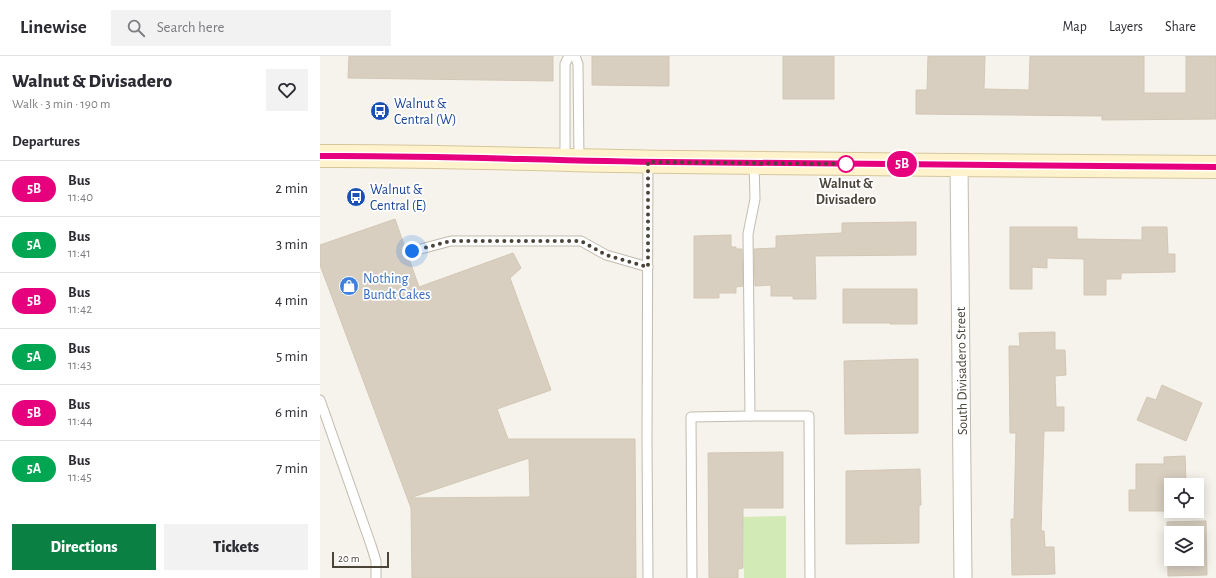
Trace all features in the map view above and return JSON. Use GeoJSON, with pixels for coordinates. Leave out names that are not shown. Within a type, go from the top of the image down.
{"type":"FeatureCollection","features":[{"type":"Feature","properties":{"kind":"main road"},"geometry":{"type":"LineString","coordinates":[[320,156],[399,155],[648,162],[1216,167]]}},
{"type":"Feature","properties":{"kind":"street","name":"South Divisadero Street"},"geometry":{"type":"LineString","coordinates":[[959,164],[963,578]]}},
{"type":"Feature","properties":{"kind":"lane"},"geometry":{"type":"LineString","coordinates":[[569,56],[565,64],[572,160]]}},
{"type":"Feature","properties":{"kind":"lane"},"geometry":{"type":"LineString","coordinates":[[572,160],[578,64],[575,56]]}},
{"type":"Feature","properties":{"kind":"lane"},"geometry":{"type":"LineString","coordinates":[[648,162],[648,578]]}},
{"type":"Feature","properties":{"kind":"lane"},"geometry":{"type":"LineString","coordinates":[[750,416],[748,234],[755,199],[754,163]]}},
{"type":"Feature","properties":{"kind":"lane"},"geometry":{"type":"LineString","coordinates":[[412,251],[451,241],[581,241],[606,255],[648,267]]}},
{"type":"Feature","properties":{"kind":"lane"},"geometry":{"type":"LineString","coordinates":[[320,400],[371,545],[376,561],[376,578]]}},
{"type":"Feature","properties":{"kind":"lane"},"geometry":{"type":"LineString","coordinates":[[692,578],[691,417],[750,416],[808,416],[810,578]]}},
{"type":"Feature","properties":{"kind":"green space"},"geometry":{"type":"Polygon","coordinates":[[[786,516],[786,578],[744,578],[743,517],[786,516]]]}},
{"type":"Feature","properties":{"kind":"building"},"geometry":{"type":"Polygon","coordinates":[[[349,56],[553,56],[553,81],[348,78],[349,56]]]}},
{"type":"Feature","properties":{"kind":"building"},"geometry":{"type":"Polygon","coordinates":[[[592,56],[669,56],[669,86],[592,85],[592,56]]]}},
{"type":"Feature","properties":{"kind":"building"},"geometry":{"type":"Polygon","coordinates":[[[783,56],[834,56],[834,99],[783,99],[783,56]]]}},
{"type":"Feature","properties":{"kind":"building"},"geometry":{"type":"Polygon","coordinates":[[[928,56],[985,56],[984,89],[1029,90],[1030,56],[1144,56],[1144,93],[1186,93],[1186,56],[1216,56],[1216,119],[1102,120],[1102,116],[916,114],[916,90],[927,90],[928,56]]]}},
{"type":"Feature","properties":{"kind":"building"},"geometry":{"type":"Polygon","coordinates":[[[395,219],[419,287],[513,253],[521,268],[510,278],[551,390],[497,409],[508,439],[635,439],[636,578],[412,578],[411,508],[320,265],[320,245],[395,219]],[[529,458],[410,498],[530,497],[529,458]]]}},
{"type":"Feature","properties":{"kind":"building"},"geometry":{"type":"Polygon","coordinates":[[[916,222],[916,255],[815,256],[816,299],[793,299],[793,296],[771,296],[771,285],[755,286],[754,249],[776,248],[776,236],[842,233],[842,223],[916,222]]]}},
{"type":"Feature","properties":{"kind":"building"},"geometry":{"type":"Polygon","coordinates":[[[1010,227],[1077,227],[1077,239],[1142,240],[1142,227],[1167,227],[1168,254],[1175,254],[1175,272],[1121,273],[1121,279],[1106,279],[1106,295],[1084,295],[1084,259],[1047,258],[1047,268],[1032,267],[1032,289],[1010,289],[1010,227]]]}},
{"type":"Feature","properties":{"kind":"building"},"geometry":{"type":"Polygon","coordinates":[[[731,235],[731,247],[742,249],[743,286],[736,287],[736,293],[719,293],[719,298],[694,298],[694,236],[731,235]]]}},
{"type":"Feature","properties":{"kind":"building"},"geometry":{"type":"Polygon","coordinates":[[[843,289],[917,289],[917,324],[843,323],[843,289]]]}},
{"type":"Feature","properties":{"kind":"building"},"geometry":{"type":"Polygon","coordinates":[[[1055,332],[1055,350],[1065,350],[1066,375],[1055,376],[1056,407],[1064,407],[1064,431],[1044,431],[1041,531],[1044,531],[1045,547],[1054,547],[1055,574],[1012,575],[1011,519],[1014,519],[1016,433],[1010,433],[1009,346],[1020,346],[1019,333],[1055,332]]]}},
{"type":"Feature","properties":{"kind":"building"},"geometry":{"type":"Polygon","coordinates":[[[918,359],[918,433],[845,434],[844,361],[918,359]]]}},
{"type":"Feature","properties":{"kind":"building"},"geometry":{"type":"Polygon","coordinates":[[[1162,385],[1202,403],[1186,441],[1137,420],[1147,397],[1156,400],[1162,385]]]}},
{"type":"Feature","properties":{"kind":"building"},"geometry":{"type":"Polygon","coordinates":[[[783,452],[783,508],[743,508],[743,568],[738,569],[738,578],[709,578],[708,453],[783,452]]]}},
{"type":"Feature","properties":{"kind":"building"},"geometry":{"type":"Polygon","coordinates":[[[1185,456],[1186,478],[1164,478],[1164,511],[1129,511],[1129,490],[1136,490],[1136,464],[1164,464],[1164,457],[1185,456]]]}},
{"type":"Feature","properties":{"kind":"building"},"geometry":{"type":"Polygon","coordinates":[[[920,469],[921,505],[919,505],[919,543],[846,544],[846,471],[920,469]]]}},
{"type":"Feature","properties":{"kind":"building"},"geometry":{"type":"Polygon","coordinates":[[[1206,521],[1207,575],[1168,576],[1168,566],[1204,566],[1204,526],[1167,526],[1167,522],[1206,521]]]}},
{"type":"Feature","properties":{"kind":"bus line","name":"5B"},"geometry":{"type":"LineString","coordinates":[[320,156],[399,155],[579,161],[1216,167]]}},
{"type":"Feature","properties":{"kind":"place","name":"Walnut & Central (W)"},"geometry":{"type":"Point","coordinates":[380,111]}},
{"type":"Feature","properties":{"kind":"place","name":"Walnut & Divisadero"},"geometry":{"type":"Point","coordinates":[846,164]}},
{"type":"Feature","properties":{"kind":"place","name":"Walnut & Central (E)"},"geometry":{"type":"Point","coordinates":[356,197]}},
{"type":"Feature","properties":{"kind":"place","name":"Nothing Bundt Cakes"},"geometry":{"type":"Point","coordinates":[349,286]}},
{"type":"Feature","properties":{"kind":"route"},"geometry":{"type":"LineString","coordinates":[[412,251],[451,241],[581,241],[606,255],[648,267],[648,162],[846,164]]}}]}
